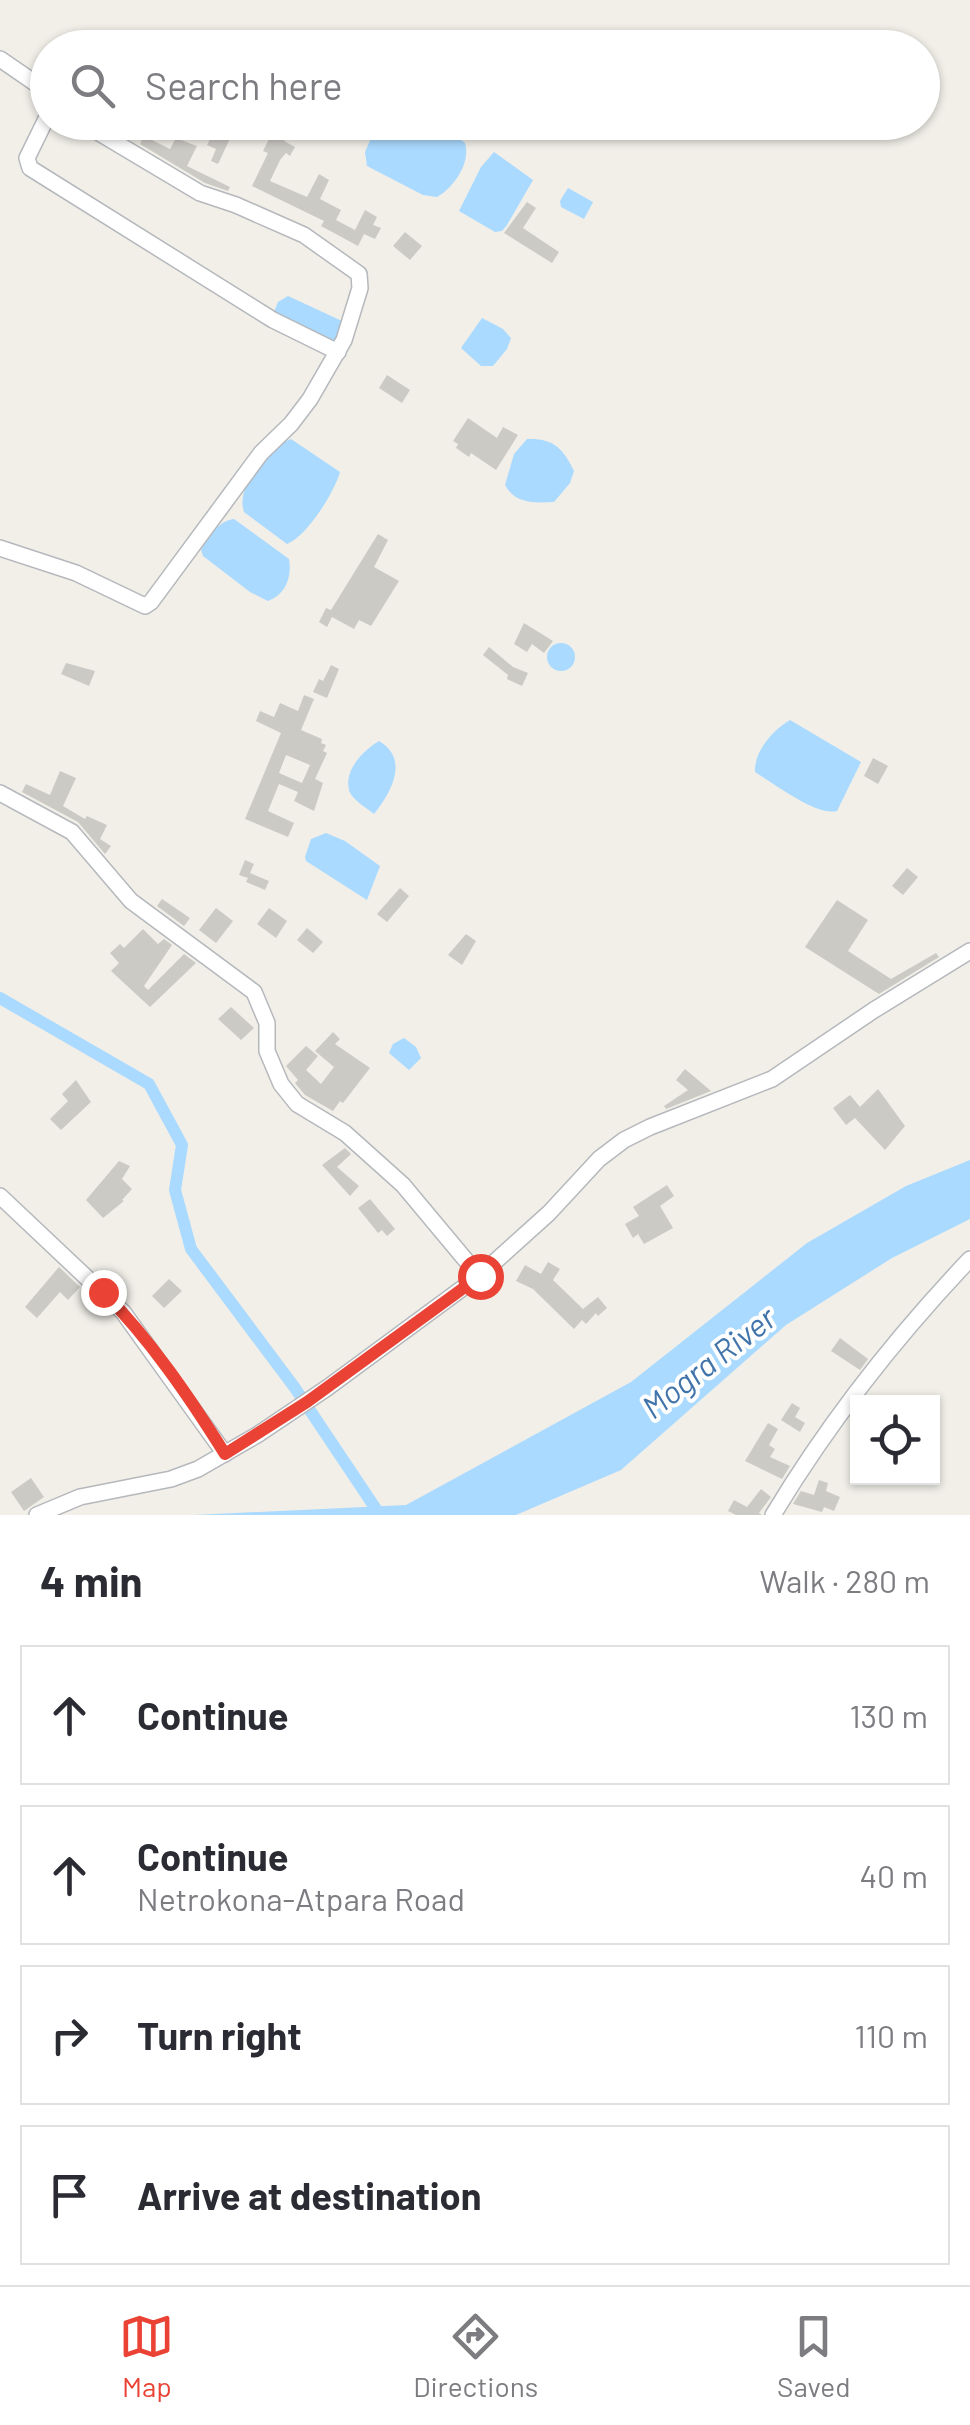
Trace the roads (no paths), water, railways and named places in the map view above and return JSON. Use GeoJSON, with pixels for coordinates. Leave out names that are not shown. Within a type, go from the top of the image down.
{"type":"FeatureCollection","features":[{"type":"Feature","properties":{"kind":"street"},"geometry":{"type":"LineString","coordinates":[[0,60],[30,80]]}},
{"type":"Feature","properties":{"kind":"street"},"geometry":{"type":"LineString","coordinates":[[36,140],[27,158],[30,168],[272,320],[338,352]]}},
{"type":"Feature","properties":{"kind":"street"},"geometry":{"type":"LineString","coordinates":[[0,548],[76,573],[145,606],[260,453],[291,424],[310,399],[338,352],[360,288],[359,274],[304,235],[200,193],[111,140]]}},
{"type":"Feature","properties":{"kind":"street"},"geometry":{"type":"LineString","coordinates":[[0,793],[72,832],[131,901],[254,992],[267,1023],[267,1051],[281,1084],[297,1104],[345,1133],[403,1186],[480,1276]]}},
{"type":"Feature","properties":{"kind":"street"},"geometry":{"type":"LineString","coordinates":[[37,1515],[80,1497],[171,1479],[225,1454],[288,1416],[480,1276],[549,1213],[599,1159],[624,1140],[772,1080],[970,951]]}},
{"type":"Feature","properties":{"kind":"street"},"geometry":{"type":"LineString","coordinates":[[0,1196],[123,1312],[225,1454]]}},
{"type":"Feature","properties":{"kind":"street"},"geometry":{"type":"LineString","coordinates":[[772,1515],[866,1376],[970,1259]]}},
{"type":"Feature","properties":{"kind":"water"},"geometry":{"type":"Polygon","coordinates":[[[370,140],[461,140],[466,158],[455,181],[437,197],[423,195],[367,166],[365,152],[370,140]]]}},
{"type":"Feature","properties":{"kind":"water"},"geometry":{"type":"Polygon","coordinates":[[[494,152],[533,180],[507,225],[495,232],[459,211],[481,167],[494,152]]]}},
{"type":"Feature","properties":{"kind":"water"},"geometry":{"type":"Polygon","coordinates":[[[568,188],[593,202],[584,219],[561,207],[560,201],[568,188]]]}},
{"type":"Feature","properties":{"kind":"water"},"geometry":{"type":"Polygon","coordinates":[[[288,296],[342,321],[344,327],[333,345],[274,312],[278,302],[288,296]]]}},
{"type":"Feature","properties":{"kind":"water"},"geometry":{"type":"Polygon","coordinates":[[[482,318],[511,338],[493,366],[481,366],[461,348],[482,318]]]}},
{"type":"Feature","properties":{"kind":"water"},"geometry":{"type":"Polygon","coordinates":[[[291,439],[340,472],[319,513],[287,544],[244,512],[242,502],[255,469],[272,450],[291,439]]]}},
{"type":"Feature","properties":{"kind":"water"},"geometry":{"type":"Polygon","coordinates":[[[527,439],[544,440],[556,446],[574,471],[570,483],[554,502],[520,499],[505,485],[514,454],[527,439]]]}},
{"type":"Feature","properties":{"kind":"water"},"geometry":{"type":"Polygon","coordinates":[[[234,519],[289,559],[286,584],[268,601],[203,556],[201,550],[214,530],[234,519]]]}},
{"type":"Feature","properties":{"kind":"water"},"geometry":{"type":"Polygon","coordinates":[[[561,643],[571,647],[575,657],[571,667],[561,671],[551,667],[547,657],[551,647],[561,643]]]}},
{"type":"Feature","properties":{"kind":"water"},"geometry":{"type":"Polygon","coordinates":[[[790,720],[861,762],[837,811],[807,804],[755,772],[766,742],[790,720]]]}},
{"type":"Feature","properties":{"kind":"water"},"geometry":{"type":"Polygon","coordinates":[[[379,741],[388,748],[396,766],[391,786],[374,814],[353,797],[348,782],[356,761],[379,741]]]}},
{"type":"Feature","properties":{"kind":"water"},"geometry":{"type":"Polygon","coordinates":[[[326,833],[345,841],[380,866],[367,900],[306,861],[311,839],[326,833]]]}},
{"type":"Feature","properties":{"kind":"water"},"geometry":{"type":"Polygon","coordinates":[[[404,1038],[416,1047],[421,1058],[409,1070],[389,1053],[393,1044],[404,1038]]]}},
{"type":"Feature","properties":{"kind":"water","name":"Mogra River"},"geometry":{"type":"Polygon","coordinates":[[[970,1160],[970,1219],[892,1258],[786,1325],[621,1470],[516,1515],[194,1515],[406,1505],[631,1382],[807,1243],[906,1186],[970,1160]]]}},
{"type":"Feature","properties":{"kind":"waterway"},"geometry":{"type":"LineString","coordinates":[[0,998],[149,1084],[182,1145],[175,1190],[191,1249],[295,1388],[380,1515]]}}]}
